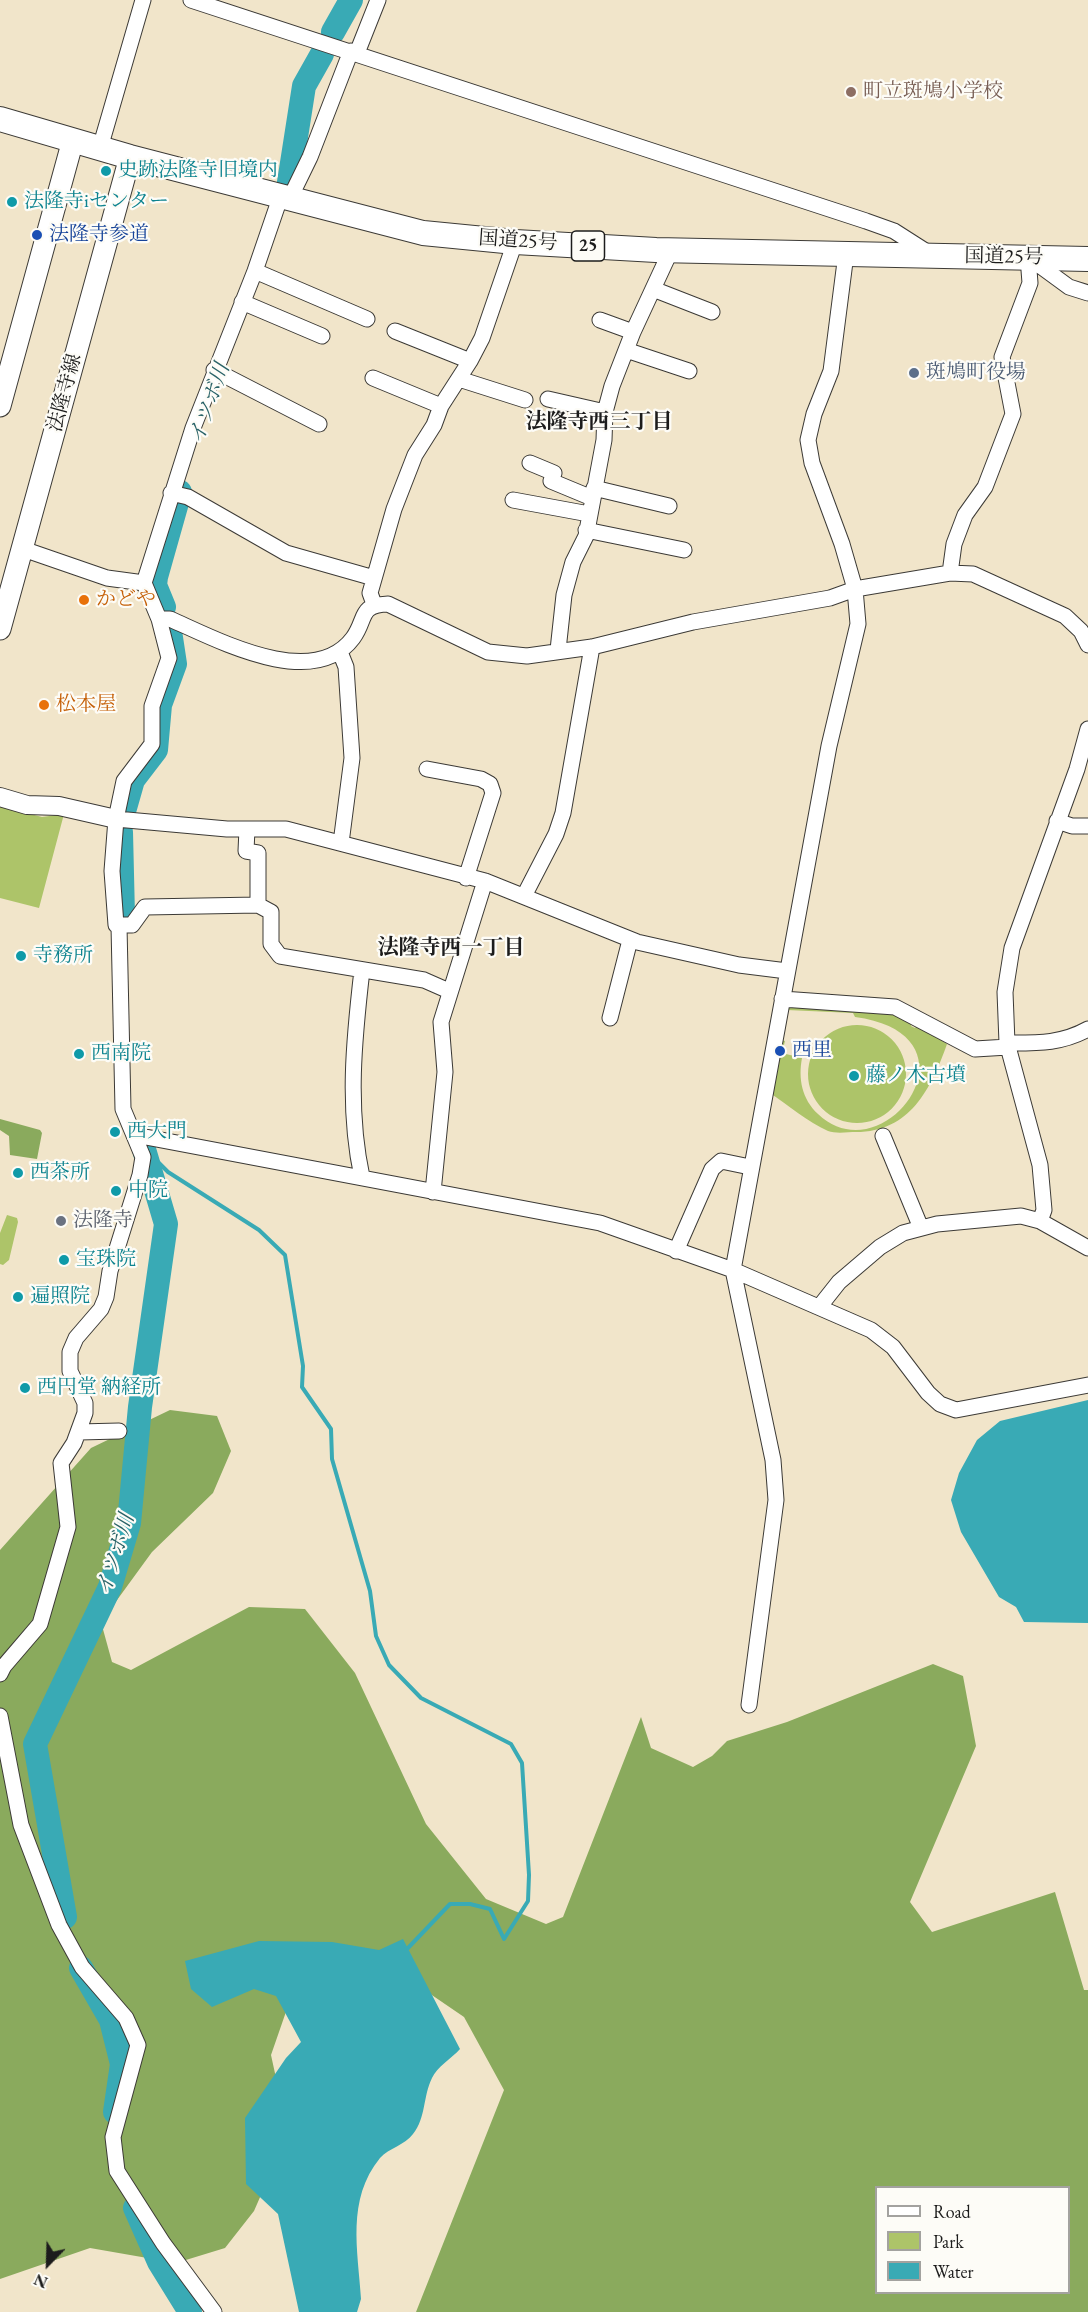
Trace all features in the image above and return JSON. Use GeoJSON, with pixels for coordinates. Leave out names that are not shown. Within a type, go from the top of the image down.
{"type":"FeatureCollection","features":[{"type":"Feature","properties":{"kind":"highway","name":"国道25号"},"geometry":{"type":"LineString","coordinates":[[0,119],[285,199],[423,232],[515,242],[671,250],[1088,258]]}},
{"type":"Feature","properties":{"kind":"main road"},"geometry":{"type":"LineString","coordinates":[[0,406],[73,140]]}},
{"type":"Feature","properties":{"kind":"main road","name":"法隆寺線"},"geometry":{"type":"LineString","coordinates":[[0,629],[130,157]]}},
{"type":"Feature","properties":{"kind":"street"},"geometry":{"type":"LineString","coordinates":[[100,148],[142,0]]}},
{"type":"Feature","properties":{"kind":"street"},"geometry":{"type":"LineString","coordinates":[[191,0],[866,221],[894,231],[932,255]]}},
{"type":"Feature","properties":{"kind":"street"},"geometry":{"type":"LineString","coordinates":[[0,1674],[4,1666],[40,1624],[68,1527],[61,1463],[79,1432],[85,1403],[70,1371],[69,1352],[76,1338],[101,1309],[106,1298],[110,1271],[140,1175],[143,1157],[123,1109],[119,926],[116,926],[112,871],[116,819],[124,781],[152,744],[152,706],[169,658],[159,619],[144,583],[219,372],[259,273],[285,199],[310,158],[378,0]]}},
{"type":"Feature","properties":{"kind":"street"},"geometry":{"type":"LineString","coordinates":[[374,604],[370,593],[374,578],[394,509],[415,455],[482,338],[515,242]]}},
{"type":"Feature","properties":{"kind":"street"},"geometry":{"type":"LineString","coordinates":[[558,650],[564,595],[586,530],[604,440],[605,412],[633,332],[671,250]]}},
{"type":"Feature","properties":{"kind":"street"},"geometry":{"type":"LineString","coordinates":[[749,1705],[776,1500],[773,1460],[739,1308],[733,1270],[750,1167],[829,746],[858,624],[855,589],[842,544],[812,463],[808,440],[814,414],[831,371],[846,254]]}},
{"type":"Feature","properties":{"kind":"street"},"geometry":{"type":"LineString","coordinates":[[950,573],[958,534],[965,515],[985,487],[1013,414],[1002,357],[1030,283],[1028,257]]}},
{"type":"Feature","properties":{"kind":"street"},"geometry":{"type":"LineString","coordinates":[[1028,257],[1069,287],[1088,292]]}},
{"type":"Feature","properties":{"kind":"street"},"geometry":{"type":"LineString","coordinates":[[259,273],[367,319]]}},
{"type":"Feature","properties":{"kind":"street"},"geometry":{"type":"LineString","coordinates":[[653,289],[712,312]]}},
{"type":"Feature","properties":{"kind":"street"},"geometry":{"type":"LineString","coordinates":[[246,304],[322,336]]}},
{"type":"Feature","properties":{"kind":"street"},"geometry":{"type":"LineString","coordinates":[[600,320],[633,332]]}},
{"type":"Feature","properties":{"kind":"street"},"geometry":{"type":"LineString","coordinates":[[395,331],[470,362]]}},
{"type":"Feature","properties":{"kind":"street"},"geometry":{"type":"LineString","coordinates":[[626,350],[689,371]]}},
{"type":"Feature","properties":{"kind":"street"},"geometry":{"type":"LineString","coordinates":[[219,372],[319,424]]}},
{"type":"Feature","properties":{"kind":"street"},"geometry":{"type":"LineString","coordinates":[[373,378],[441,406]]}},
{"type":"Feature","properties":{"kind":"street"},"geometry":{"type":"LineString","coordinates":[[459,379],[525,400]]}},
{"type":"Feature","properties":{"kind":"street"},"geometry":{"type":"LineString","coordinates":[[548,399],[605,412]]}},
{"type":"Feature","properties":{"kind":"street"},"geometry":{"type":"LineString","coordinates":[[530,463],[554,473],[551,480],[592,500]]}},
{"type":"Feature","properties":{"kind":"street"},"geometry":{"type":"LineString","coordinates":[[176,494],[286,553],[374,578]]}},
{"type":"Feature","properties":{"kind":"street"},"geometry":{"type":"LineString","coordinates":[[513,500],[592,500],[669,506]]}},
{"type":"Feature","properties":{"kind":"street"},"geometry":{"type":"LineString","coordinates":[[586,530],[684,550]]}},
{"type":"Feature","properties":{"kind":"street"},"geometry":{"type":"LineString","coordinates":[[23,549],[107,578],[144,583]]}},
{"type":"Feature","properties":{"kind":"street"},"geometry":{"type":"LineString","coordinates":[[159,619],[170,620],[253,655],[284,662],[317,659],[340,652],[354,638],[366,611],[374,604],[388,604],[488,652],[527,656],[592,647],[693,622],[830,598],[855,589],[950,573],[973,574],[1065,616],[1081,631],[1088,645]]}},
{"type":"Feature","properties":{"kind":"street"},"geometry":{"type":"LineString","coordinates":[[524,896],[556,834],[563,813],[592,647]]}},
{"type":"Feature","properties":{"kind":"street"},"geometry":{"type":"LineString","coordinates":[[340,652],[346,667],[352,758],[341,843]]}},
{"type":"Feature","properties":{"kind":"street"},"geometry":{"type":"LineString","coordinates":[[1040,1221],[1044,1210],[1041,1165],[1007,1045],[1005,992],[1012,948],[1077,769],[1088,729]]}},
{"type":"Feature","properties":{"kind":"street"},"geometry":{"type":"LineString","coordinates":[[427,769],[481,779],[490,784],[493,793],[466,878]]}},
{"type":"Feature","properties":{"kind":"street"},"geometry":{"type":"LineString","coordinates":[[0,797],[27,805],[59,806],[116,819],[247,829],[286,829],[466,878],[485,881],[630,940],[739,964],[787,971]]}},
{"type":"Feature","properties":{"kind":"street"},"geometry":{"type":"LineString","coordinates":[[1057,821],[1072,826],[1088,826]]}},
{"type":"Feature","properties":{"kind":"street"},"geometry":{"type":"LineString","coordinates":[[247,829],[246,851],[258,853],[258,905]]}},
{"type":"Feature","properties":{"kind":"street"},"geometry":{"type":"LineString","coordinates":[[433,1192],[445,1072],[441,1022],[485,881]]}},
{"type":"Feature","properties":{"kind":"street"},"geometry":{"type":"LineString","coordinates":[[119,926],[132,925],[145,907],[258,905],[272,912],[271,944],[280,956],[424,980],[449,991]]}},
{"type":"Feature","properties":{"kind":"street"},"geometry":{"type":"LineString","coordinates":[[610,1018],[630,940]]}},
{"type":"Feature","properties":{"kind":"street"},"geometry":{"type":"LineString","coordinates":[[362,970],[353,1048],[356,1149],[362,1177]]}},
{"type":"Feature","properties":{"kind":"street"},"geometry":{"type":"LineString","coordinates":[[782,999],[895,1007],[975,1049],[1054,1043],[1071,1039],[1088,1029]]}},
{"type":"Feature","properties":{"kind":"street"},"geometry":{"type":"LineString","coordinates":[[135,1135],[600,1223],[733,1270],[820,1305],[871,1330],[893,1347],[928,1393],[940,1404],[956,1410],[1088,1385]]}},
{"type":"Feature","properties":{"kind":"street"},"geometry":{"type":"LineString","coordinates":[[883,1136],[921,1228]]}},
{"type":"Feature","properties":{"kind":"street"},"geometry":{"type":"LineString","coordinates":[[676,1251],[712,1168],[721,1161],[750,1167]]}},
{"type":"Feature","properties":{"kind":"street"},"geometry":{"type":"LineString","coordinates":[[820,1305],[839,1281],[880,1247],[903,1233],[921,1228],[1021,1216],[1040,1221],[1088,1248]]}},
{"type":"Feature","properties":{"kind":"street"},"geometry":{"type":"LineString","coordinates":[[79,1432],[119,1431]]}},
{"type":"Feature","properties":{"kind":"street"},"geometry":{"type":"LineString","coordinates":[[0,1716],[21,1825],[59,1925],[82,1967],[126,2018],[138,2045],[113,2137],[117,2171],[163,2242],[214,2312]]}},
{"type":"Feature","properties":{"kind":"green space"},"geometry":{"type":"Polygon","coordinates":[[[0,806],[42,817],[64,814],[39,908],[0,898],[0,806]]]}},
{"type":"Feature","properties":{"kind":"green space"},"geometry":{"type":"Polygon","coordinates":[[[787,1006],[893,1014],[912,1022],[911,1026],[915,1028],[917,1025],[947,1044],[934,1077],[916,1105],[904,1116],[891,1125],[875,1130],[831,1132],[813,1123],[770,1093],[781,1040],[785,1041],[782,1053],[802,1058],[801,1081],[808,1102],[818,1114],[844,1129],[870,1128],[894,1116],[911,1096],[919,1072],[915,1049],[894,1029],[855,1017],[853,1013],[787,1010],[787,1006]]]}},
{"type":"Feature","properties":{"kind":"green space"},"geometry":{"type":"Polygon","coordinates":[[[857,1025],[876,1028],[892,1039],[903,1055],[906,1074],[903,1093],[892,1109],[876,1120],[857,1123],[838,1120],[822,1109],[811,1093],[808,1074],[811,1055],[822,1039],[838,1028],[857,1025]]]}},
{"type":"Feature","properties":{"kind":"green space"},"geometry":{"type":"Polygon","coordinates":[[[0,1119],[40,1130],[42,1133],[37,1159],[10,1155],[9,1136],[0,1130],[0,1119]]]}},
{"type":"Feature","properties":{"kind":"green space"},"geometry":{"type":"Polygon","coordinates":[[[7,1215],[17,1218],[18,1222],[9,1260],[3,1265],[0,1264],[0,1233],[7,1215]]]}},
{"type":"Feature","properties":{"kind":"green space"},"geometry":{"type":"Polygon","coordinates":[[[170,1410],[217,1416],[231,1451],[213,1493],[152,1552],[101,1622],[112,1662],[131,1670],[249,1607],[305,1609],[355,1673],[426,1824],[486,1899],[546,1924],[563,1917],[641,1717],[651,1748],[693,1767],[712,1756],[727,1741],[787,1722],[933,1664],[963,1676],[976,1746],[910,1902],[932,1932],[1055,1892],[1084,1990],[1088,1990],[1088,2312],[416,2312],[504,2090],[464,2017],[382,1961],[305,1957],[271,2055],[288,2133],[254,2211],[225,2248],[176,2263],[90,2248],[0,2279],[0,1550],[91,1448],[170,1410]]]}},
{"type":"Feature","properties":{"kind":"water"},"geometry":{"type":"Polygon","coordinates":[[[1088,1400],[1088,1623],[1024,1622],[1016,1607],[999,1597],[961,1532],[951,1500],[959,1473],[977,1440],[1000,1421],[1088,1400]]]}},
{"type":"Feature","properties":{"kind":"water"},"geometry":{"type":"Polygon","coordinates":[[[403,1939],[460,2049],[434,2074],[420,2121],[413,2134],[380,2158],[369,2174],[362,2191],[357,2226],[361,2299],[357,2312],[299,2312],[278,2214],[246,2184],[245,2118],[286,2058],[301,2042],[276,1996],[254,1989],[212,2007],[191,1989],[185,1961],[259,1941],[332,1942],[379,1950],[403,1939]]]}},
{"type":"Feature","properties":{"kind":"waterway","name":"イツボ川"},"geometry":{"type":"LineString","coordinates":[[333,32],[351,0]]}},
{"type":"Feature","properties":{"kind":"waterway","name":"イツボ川"},"geometry":{"type":"LineString","coordinates":[[289,182],[304,86],[322,54]]}},
{"type":"Feature","properties":{"kind":"waterway","name":"イツボ川"},"geometry":{"type":"LineString","coordinates":[[164,607],[155,585],[156,577],[180,492]]}},
{"type":"Feature","properties":{"kind":"waterway","name":"イツボ川"},"geometry":{"type":"LineString","coordinates":[[125,808],[133,780],[156,750],[160,705],[175,664],[170,631]]}},
{"type":"Feature","properties":{"kind":"waterway","name":"イツボ川"},"geometry":{"type":"LineString","coordinates":[[121,832],[123,916]]}},
{"type":"Feature","properties":{"kind":"waterway","name":"イツボ川"},"geometry":{"type":"LineString","coordinates":[[65,1917],[35,1744],[110,1587],[129,1523],[140,1407],[166,1224],[143,1146]]}},
{"type":"Feature","properties":{"kind":"waterway"},"geometry":{"type":"LineString","coordinates":[[148,1152],[168,1172],[259,1230],[285,1255],[303,1366],[302,1387],[331,1429],[332,1459],[370,1591],[376,1636],[389,1665],[421,1698],[511,1744],[522,1763],[529,1875],[528,1901],[504,1939],[490,1909],[470,1904],[450,1904],[408,1948]]}},
{"type":"Feature","properties":{"kind":"waterway","name":"イツボ川"},"geometry":{"type":"LineString","coordinates":[[81,1968],[111,2020],[122,2064],[115,2112]]}},
{"type":"Feature","properties":{"kind":"waterway","name":"イツボ川"},"geometry":{"type":"LineString","coordinates":[[135,2208],[159,2262],[190,2312]]}},
{"type":"Feature","properties":{"kind":"place","name":"町立斑鳩小学校"},"geometry":{"type":"Point","coordinates":[851,92]}},
{"type":"Feature","properties":{"kind":"place","name":"史跡法隆寺旧境内"},"geometry":{"type":"Point","coordinates":[106,171]}},
{"type":"Feature","properties":{"kind":"place","name":"法隆寺iセンター"},"geometry":{"type":"Point","coordinates":[12,202]}},
{"type":"Feature","properties":{"kind":"place","name":"法隆寺参道"},"geometry":{"type":"Point","coordinates":[37,235]}},
{"type":"Feature","properties":{"kind":"place","name":"斑鳩町役場"},"geometry":{"type":"Point","coordinates":[914,373]}},
{"type":"Feature","properties":{"kind":"place","name":"かどや"},"geometry":{"type":"Point","coordinates":[84,600]}},
{"type":"Feature","properties":{"kind":"place","name":"松本屋"},"geometry":{"type":"Point","coordinates":[44,705]}},
{"type":"Feature","properties":{"kind":"place","name":"寺務所"},"geometry":{"type":"Point","coordinates":[21,956]}},
{"type":"Feature","properties":{"kind":"place","name":"西里"},"geometry":{"type":"Point","coordinates":[780,1051]}},
{"type":"Feature","properties":{"kind":"place","name":"西南院"},"geometry":{"type":"Point","coordinates":[79,1054]}},
{"type":"Feature","properties":{"kind":"place","name":"藤ノ木古墳"},"geometry":{"type":"Point","coordinates":[854,1076]}},
{"type":"Feature","properties":{"kind":"place","name":"西大門"},"geometry":{"type":"Point","coordinates":[115,1132]}},
{"type":"Feature","properties":{"kind":"place","name":"西茶所"},"geometry":{"type":"Point","coordinates":[18,1173]}},
{"type":"Feature","properties":{"kind":"place","name":"中院"},"geometry":{"type":"Point","coordinates":[116,1191]}},
{"type":"Feature","properties":{"kind":"place","name":"法隆寺"},"geometry":{"type":"Point","coordinates":[61,1221]}},
{"type":"Feature","properties":{"kind":"place","name":"宝珠院"},"geometry":{"type":"Point","coordinates":[64,1260]}},
{"type":"Feature","properties":{"kind":"place","name":"遍照院"},"geometry":{"type":"Point","coordinates":[18,1297]}},
{"type":"Feature","properties":{"kind":"place","name":"西円堂 納経所"},"geometry":{"type":"Point","coordinates":[25,1388]}},
{"type":"Feature","properties":{"kind":"district","name":"法隆寺西三丁目"},"geometry":{"type":"Point","coordinates":[599,422]}},
{"type":"Feature","properties":{"kind":"district","name":"法隆寺西一丁目"},"geometry":{"type":"Point","coordinates":[451,948]}}]}
